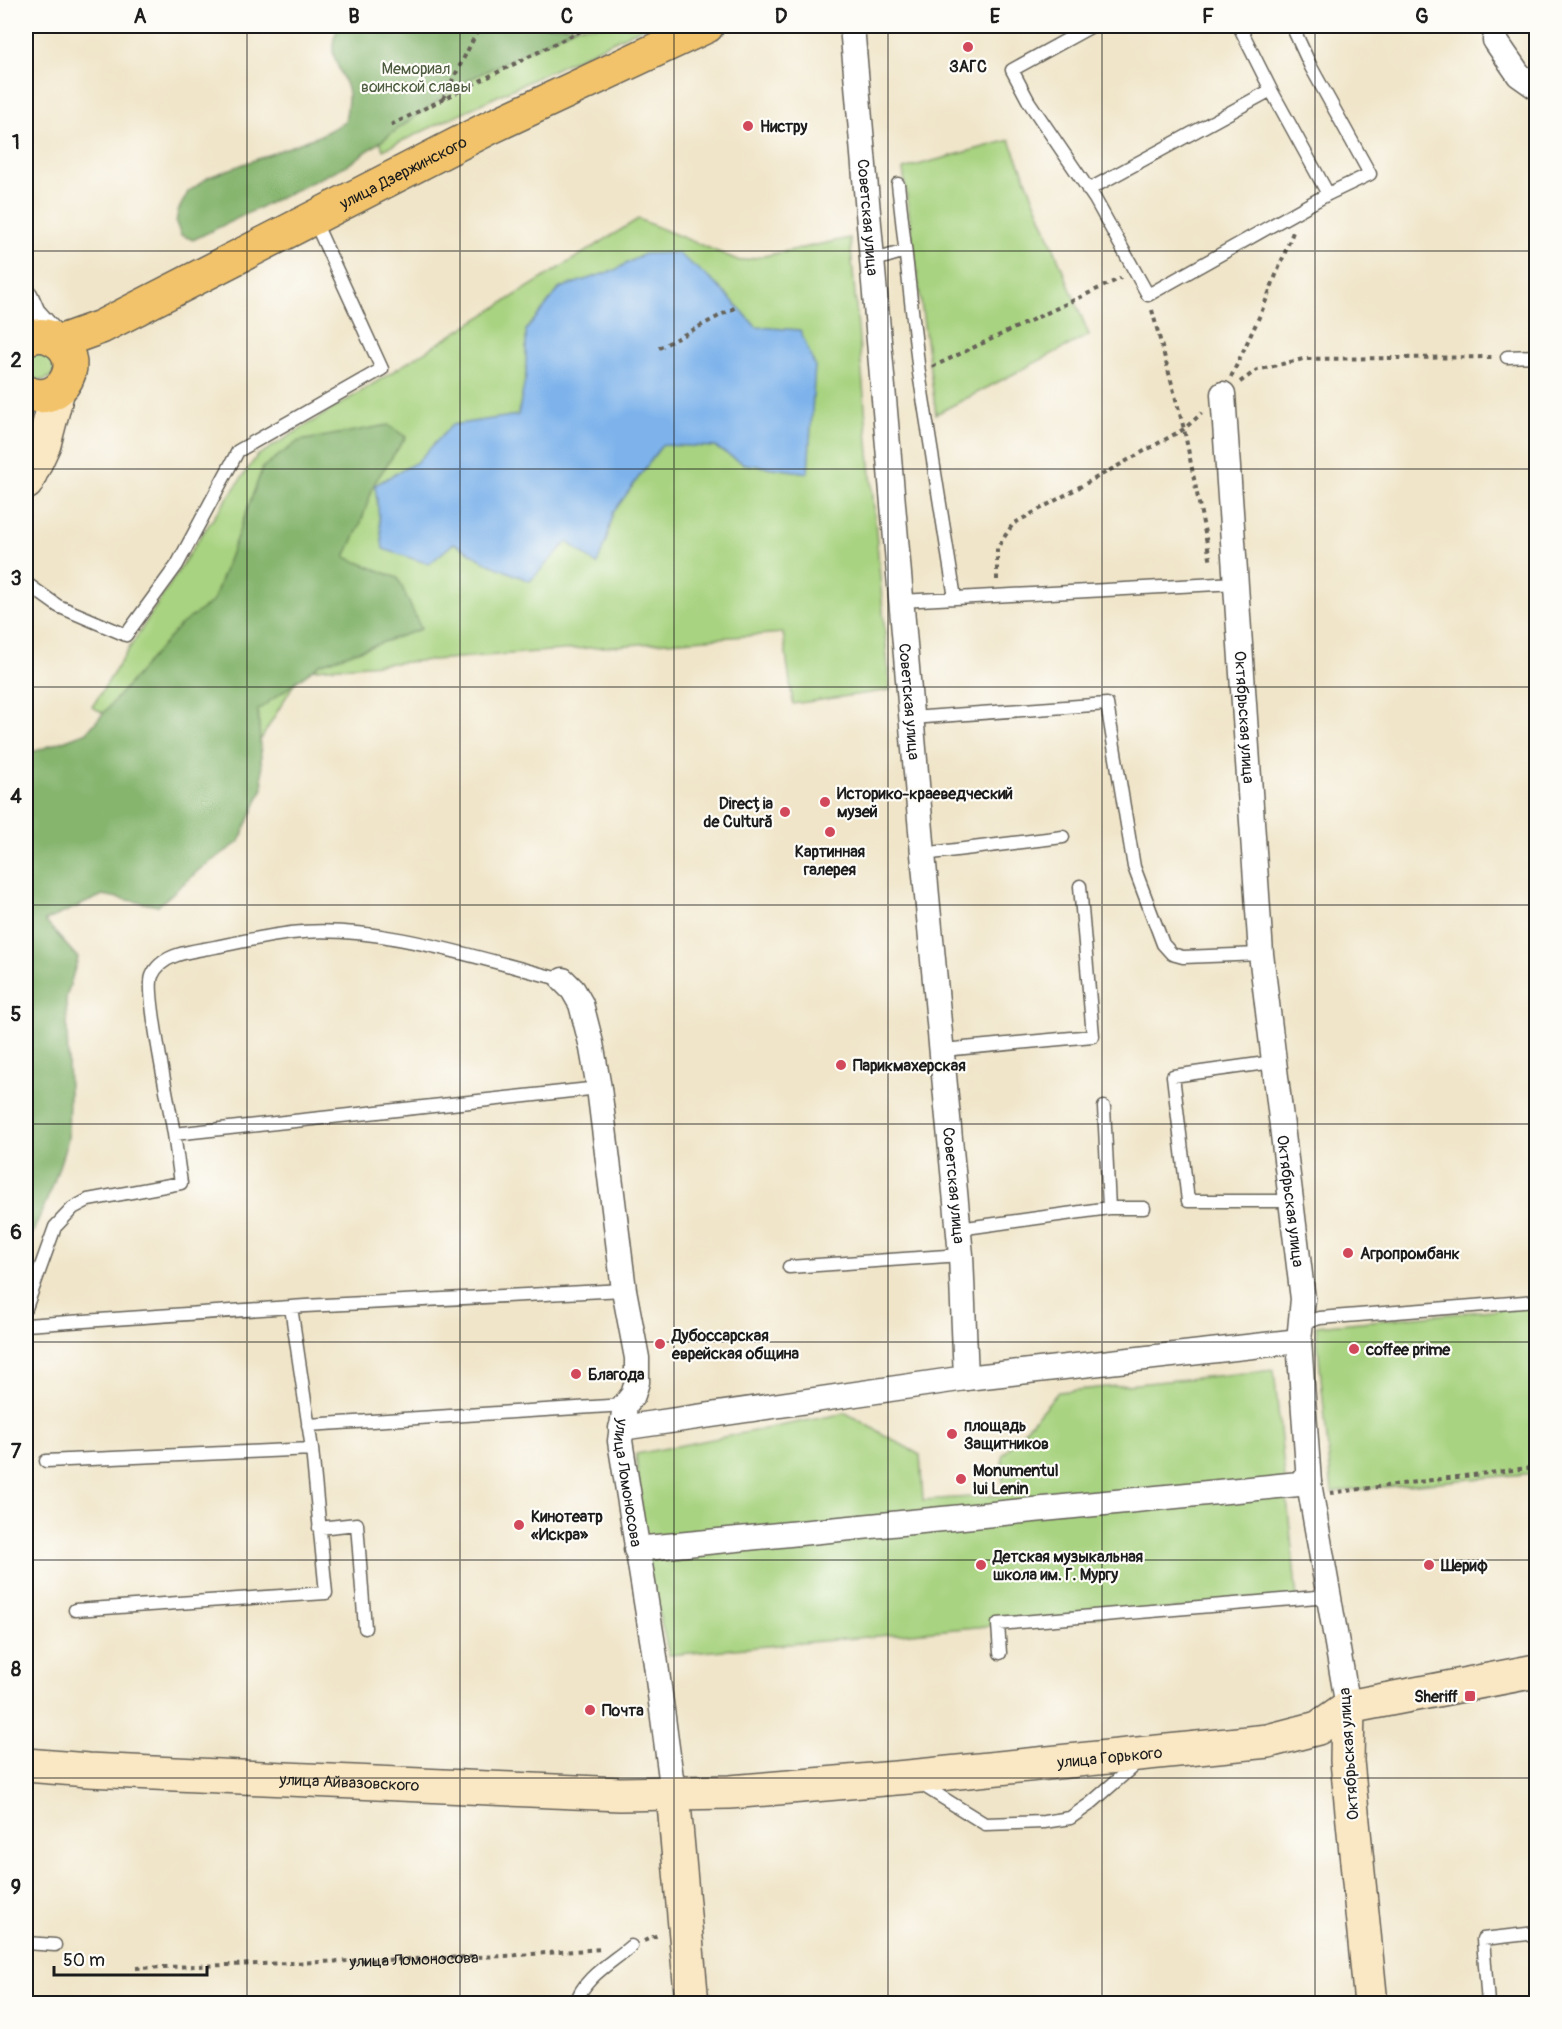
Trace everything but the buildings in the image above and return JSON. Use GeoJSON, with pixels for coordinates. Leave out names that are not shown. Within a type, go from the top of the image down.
{"type":"FeatureCollection","features":[{"type":"Feature","properties":{"kind":"highway","name":"улица Дзержинского"},"geometry":{"type":"LineString","coordinates":[[44,379],[101,327],[489,128],[707,26]]}},
{"type":"Feature","properties":{"kind":"highway"},"geometry":{"type":"LineString","coordinates":[[27,320],[41,336],[50,337],[44,379]]}},
{"type":"Feature","properties":{"kind":"street","name":"Советская улица"},"geometry":{"type":"LineString","coordinates":[[852,26],[923,854],[962,1255],[966,1378]]}},
{"type":"Feature","properties":{"kind":"street"},"geometry":{"type":"LineString","coordinates":[[1492,37],[1519,75],[1536,87]]}},
{"type":"Feature","properties":{"kind":"street"},"geometry":{"type":"LineString","coordinates":[[26,483],[44,444],[44,379]]}},
{"type":"Feature","properties":{"kind":"street","name":"Октябрьская улица"},"geometry":{"type":"LineString","coordinates":[[1223,394],[1225,584],[1261,954],[1303,1299],[1299,1332],[1310,1490],[1348,1707],[1347,1761],[1371,2004]]}},
{"type":"Feature","properties":{"kind":"street","name":"улица Ломоносова"},"geometry":{"type":"LineString","coordinates":[[563,980],[573,990],[581,1004],[591,1043],[599,1088],[624,1290],[637,1358],[637,1382],[623,1417],[620,1441],[636,1549],[656,1657],[673,1793],[693,2004]]}},
{"type":"Feature","properties":{"kind":"street"},"geometry":{"type":"LineString","coordinates":[[623,1417],[966,1378],[1299,1332]]}},
{"type":"Feature","properties":{"kind":"street"},"geometry":{"type":"LineString","coordinates":[[636,1549],[1310,1490]]}},
{"type":"Feature","properties":{"kind":"street","name":"улица Горького"},"geometry":{"type":"LineString","coordinates":[[673,1793],[730,1791],[908,1777],[1268,1741],[1318,1728],[1348,1707],[1536,1671]]}},
{"type":"Feature","properties":{"kind":"street","name":"улица Айвазовского"},"geometry":{"type":"LineString","coordinates":[[26,1765],[608,1794],[673,1793]]}},
{"type":"Feature","properties":{"kind":"lane"},"geometry":{"type":"LineString","coordinates":[[1092,26],[1012,70],[1029,102],[1088,190],[1148,295],[1302,209],[1371,174],[1311,67],[1292,26]]}},
{"type":"Feature","properties":{"kind":"lane"},"geometry":{"type":"LineString","coordinates":[[1239,26],[1328,195]]}},
{"type":"Feature","properties":{"kind":"lane"},"geometry":{"type":"LineString","coordinates":[[1088,190],[1271,90]]}},
{"type":"Feature","properties":{"kind":"lane"},"geometry":{"type":"LineString","coordinates":[[898,184],[919,373],[956,598]]}},
{"type":"Feature","properties":{"kind":"lane"},"geometry":{"type":"LineString","coordinates":[[26,583],[58,606],[126,635],[177,564],[238,451],[382,369],[314,219]]}},
{"type":"Feature","properties":{"kind":"lane"},"geometry":{"type":"LineString","coordinates":[[872,261],[905,251]]}},
{"type":"Feature","properties":{"kind":"lane"},"geometry":{"type":"LineString","coordinates":[[1507,357],[1536,356]]}},
{"type":"Feature","properties":{"kind":"lane"},"geometry":{"type":"LineString","coordinates":[[901,601],[1225,584]]}},
{"type":"Feature","properties":{"kind":"lane"},"geometry":{"type":"LineString","coordinates":[[911,718],[1107,704],[1134,867],[1163,944],[1172,954],[1183,957],[1261,954]]}},
{"type":"Feature","properties":{"kind":"lane"},"geometry":{"type":"LineString","coordinates":[[923,854],[1063,837]]}},
{"type":"Feature","properties":{"kind":"lane"},"geometry":{"type":"LineString","coordinates":[[943,1050],[1093,1036],[1080,885]]}},
{"type":"Feature","properties":{"kind":"lane"},"geometry":{"type":"LineString","coordinates":[[26,1308],[55,1227],[73,1208],[88,1200],[181,1184],[152,1003],[151,978],[159,965],[179,954],[292,933],[349,932],[408,940],[563,980]]}},
{"type":"Feature","properties":{"kind":"lane"},"geometry":{"type":"LineString","coordinates":[[1273,1062],[1173,1076],[1188,1201],[1291,1201]]}},
{"type":"Feature","properties":{"kind":"lane"},"geometry":{"type":"LineString","coordinates":[[174,1134],[599,1088]]}},
{"type":"Feature","properties":{"kind":"lane"},"geometry":{"type":"LineString","coordinates":[[1104,1107],[1109,1208]]}},
{"type":"Feature","properties":{"kind":"lane"},"geometry":{"type":"LineString","coordinates":[[959,1229],[1109,1208],[1144,1208]]}},
{"type":"Feature","properties":{"kind":"lane"},"geometry":{"type":"LineString","coordinates":[[789,1267],[962,1255]]}},
{"type":"Feature","properties":{"kind":"lane"},"geometry":{"type":"LineString","coordinates":[[26,1325],[291,1307],[624,1290]]}},
{"type":"Feature","properties":{"kind":"lane"},"geometry":{"type":"LineString","coordinates":[[1299,1332],[1320,1318],[1536,1301]]}},
{"type":"Feature","properties":{"kind":"lane"},"geometry":{"type":"LineString","coordinates":[[75,1610],[326,1593],[312,1449],[291,1307]]}},
{"type":"Feature","properties":{"kind":"lane"},"geometry":{"type":"LineString","coordinates":[[308,1425],[623,1417]]}},
{"type":"Feature","properties":{"kind":"lane"},"geometry":{"type":"LineString","coordinates":[[46,1461],[312,1449]]}},
{"type":"Feature","properties":{"kind":"lane"},"geometry":{"type":"LineString","coordinates":[[320,1528],[357,1524],[365,1628]]}},
{"type":"Feature","properties":{"kind":"lane"},"geometry":{"type":"LineString","coordinates":[[26,1545],[26,1601]]}},
{"type":"Feature","properties":{"kind":"lane"},"geometry":{"type":"LineString","coordinates":[[1000,1653],[998,1624],[1329,1596]]}},
{"type":"Feature","properties":{"kind":"lane"},"geometry":{"type":"LineString","coordinates":[[908,1777],[985,1824],[1044,1822],[1070,1818],[1090,1804],[1150,1752]]}},
{"type":"Feature","properties":{"kind":"lane"},"geometry":{"type":"LineString","coordinates":[[1488,2004],[1483,1939],[1536,1933]]}},
{"type":"Feature","properties":{"kind":"lane"},"geometry":{"type":"LineString","coordinates":[[26,1943],[55,1945]]}},
{"type":"Feature","properties":{"kind":"lane"},"geometry":{"type":"LineString","coordinates":[[576,2004],[578,1996],[591,1980],[632,1946]]}},
{"type":"Feature","properties":{"kind":"path"},"geometry":{"type":"LineString","coordinates":[[442,99],[480,26]]}},
{"type":"Feature","properties":{"kind":"path"},"geometry":{"type":"LineString","coordinates":[[391,125],[591,26]]}},
{"type":"Feature","properties":{"kind":"path"},"geometry":{"type":"LineString","coordinates":[[1223,394],[1261,313],[1302,209]]}},
{"type":"Feature","properties":{"kind":"path"},"geometry":{"type":"LineString","coordinates":[[919,373],[1135,271]]}},
{"type":"Feature","properties":{"kind":"path"},"geometry":{"type":"LineString","coordinates":[[1148,295],[1225,584]]}},
{"type":"Feature","properties":{"kind":"path"},"geometry":{"type":"LineString","coordinates":[[659,348],[738,306]]}},
{"type":"Feature","properties":{"kind":"path"},"geometry":{"type":"LineString","coordinates":[[1310,1490],[1536,1467]]}},
{"type":"Feature","properties":{"kind":"path","name":"улица Ломоносова"},"geometry":{"type":"LineString","coordinates":[[136,1968],[505,1956],[632,1946],[685,1923]]}},
{"type":"Feature","properties":{"kind":"green space"},"geometry":{"type":"Polygon","coordinates":[[[339,26],[578,26],[464,82],[349,164],[193,240],[181,235],[176,223],[178,211],[188,192],[209,177],[321,135],[345,122],[348,93],[333,52],[339,26]]]}},
{"type":"Feature","properties":{"kind":"green space","name":"Мемориал воинской славы"},"geometry":{"type":"Polygon","coordinates":[[[344,26],[646,26],[383,150],[344,26]]]}},
{"type":"Feature","properties":{"kind":"green space"},"geometry":{"type":"Polygon","coordinates":[[[1010,140],[1089,335],[936,414],[903,169],[1010,140]]]}},
{"type":"Feature","properties":{"kind":"green space"},"geometry":{"type":"Polygon","coordinates":[[[638,219],[740,261],[850,238],[890,690],[793,704],[783,633],[302,670],[235,783],[92,707],[196,543],[257,456],[638,219]]]}},
{"type":"Feature","properties":{"kind":"green space"},"geometry":{"type":"Polygon","coordinates":[[[41,352],[51,356],[55,366],[51,376],[41,380],[31,376],[27,366],[31,356],[41,352]]]}},
{"type":"Feature","properties":{"kind":"green space"},"geometry":{"type":"Polygon","coordinates":[[[388,425],[406,437],[375,482],[360,525],[345,557],[398,578],[421,629],[320,664],[258,710],[263,788],[239,842],[200,869],[158,906],[103,895],[45,921],[78,958],[66,998],[68,1139],[52,1188],[26,1248],[26,750],[36,751],[87,732],[179,626],[213,601],[263,467],[299,441],[388,425]]]}},
{"type":"Feature","properties":{"kind":"green space"},"geometry":{"type":"Polygon","coordinates":[[[1536,1306],[1536,1473],[1332,1492],[1316,1326],[1536,1306]]]}},
{"type":"Feature","properties":{"kind":"green space"},"geometry":{"type":"Polygon","coordinates":[[[1274,1370],[1297,1598],[669,1655],[646,1560],[636,1454],[846,1413],[920,1455],[923,1500],[1003,1495],[1002,1456],[1058,1392],[1274,1370]]]}},
{"type":"Feature","properties":{"kind":"water"},"geometry":{"type":"Polygon","coordinates":[[[677,253],[719,287],[756,327],[800,330],[815,366],[808,473],[744,464],[715,447],[662,445],[613,513],[597,564],[567,542],[530,581],[489,564],[454,543],[429,564],[383,549],[375,485],[417,462],[452,425],[518,415],[526,375],[526,330],[560,288],[615,270],[644,254],[677,253]]]}},
{"type":"Feature","properties":{"kind":"place","name":"ЗАГС"},"geometry":{"type":"Point","coordinates":[968,47]}},
{"type":"Feature","properties":{"kind":"place","name":"Нистру"},"geometry":{"type":"Point","coordinates":[748,126]}},
{"type":"Feature","properties":{"kind":"place","name":"Историко-краеведческий музей"},"geometry":{"type":"Point","coordinates":[825,802]}},
{"type":"Feature","properties":{"kind":"place","name":"Direcția de Cultură"},"geometry":{"type":"Point","coordinates":[785,812]}},
{"type":"Feature","properties":{"kind":"place","name":"Картинная галерея"},"geometry":{"type":"Point","coordinates":[830,832]}},
{"type":"Feature","properties":{"kind":"place","name":"Парикмахерская"},"geometry":{"type":"Point","coordinates":[841,1065]}},
{"type":"Feature","properties":{"kind":"place","name":"Агропромбанк"},"geometry":{"type":"Point","coordinates":[1348,1253]}},
{"type":"Feature","properties":{"kind":"place","name":"Дубоссарская еврейская община"},"geometry":{"type":"Point","coordinates":[660,1344]}},
{"type":"Feature","properties":{"kind":"place","name":"coffee prime"},"geometry":{"type":"Point","coordinates":[1354,1349]}},
{"type":"Feature","properties":{"kind":"place","name":"Благода"},"geometry":{"type":"Point","coordinates":[576,1374]}},
{"type":"Feature","properties":{"kind":"place","name":"площадь Защитников"},"geometry":{"type":"Point","coordinates":[952,1434]}},
{"type":"Feature","properties":{"kind":"place","name":"Monumentul lui Lenin"},"geometry":{"type":"Point","coordinates":[961,1479]}},
{"type":"Feature","properties":{"kind":"place","name":"Кинотеатр «Искра»"},"geometry":{"type":"Point","coordinates":[519,1525]}},
{"type":"Feature","properties":{"kind":"place","name":"Детская музыкальная школа им. Г. Мургу"},"geometry":{"type":"Point","coordinates":[981,1565]}},
{"type":"Feature","properties":{"kind":"place","name":"Шериф"},"geometry":{"type":"Point","coordinates":[1429,1565]}},
{"type":"Feature","properties":{"kind":"place","name":"Sheriff"},"geometry":{"type":"Point","coordinates":[1470,1696]}},
{"type":"Feature","properties":{"kind":"place","name":"Почта"},"geometry":{"type":"Point","coordinates":[590,1710]}}]}
